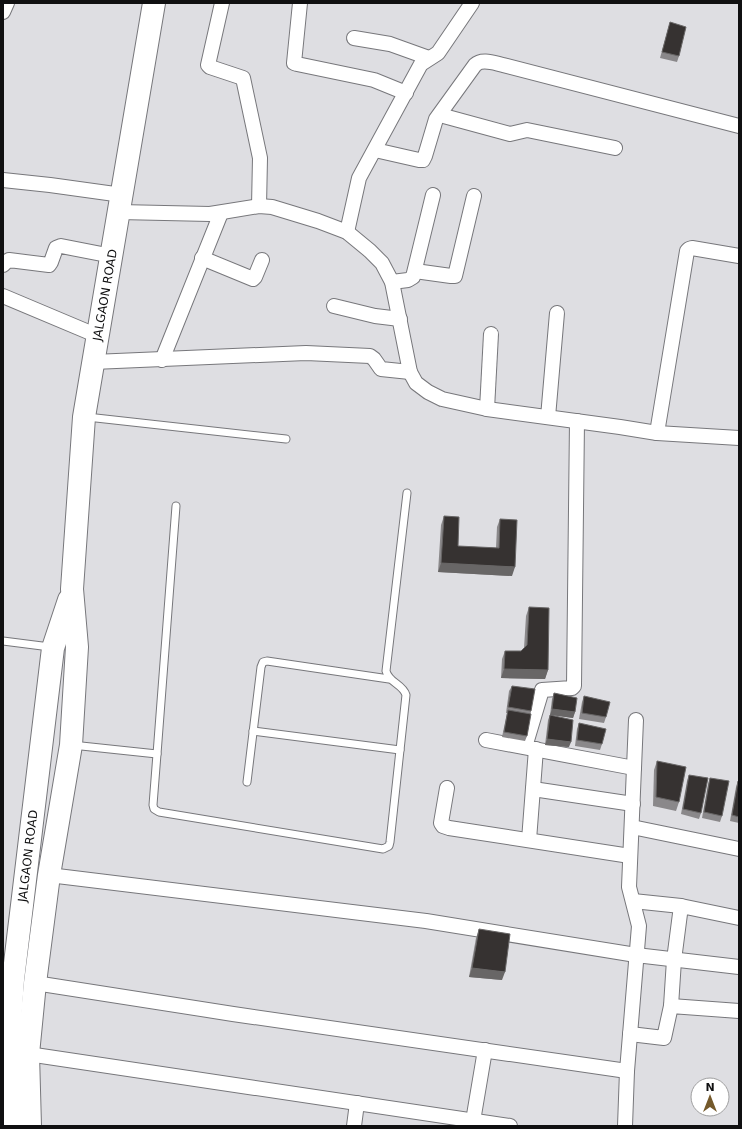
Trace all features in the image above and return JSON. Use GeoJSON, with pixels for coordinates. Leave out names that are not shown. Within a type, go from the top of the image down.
{"type":"FeatureCollection","features":[{"type":"Feature","properties":{"kind":"highway","name":"JALGAON ROAD"},"geometry":{"type":"LineString","coordinates":[[30,1126],[28,1054],[35,983],[49,875],[71,745],[77,647],[72,589],[84,417],[154,3]]}},
{"type":"Feature","properties":{"kind":"highway","name":"JALGAON ROAD"},"geometry":{"type":"LineString","coordinates":[[12,1126],[8,1051],[13,980],[54,648],[72,589]]}},
{"type":"Feature","properties":{"kind":"street"},"geometry":{"type":"LineString","coordinates":[[3,12],[7,3]]}},
{"type":"Feature","properties":{"kind":"street"},"geometry":{"type":"LineString","coordinates":[[222,3],[208,65],[243,78],[260,158],[259,206]]}},
{"type":"Feature","properties":{"kind":"street"},"geometry":{"type":"LineString","coordinates":[[300,3],[294,63],[374,80],[406,92]]}},
{"type":"Feature","properties":{"kind":"street"},"geometry":{"type":"LineString","coordinates":[[347,232],[359,178],[421,64],[438,53],[472,3]]}},
{"type":"Feature","properties":{"kind":"street"},"geometry":{"type":"LineString","coordinates":[[354,38],[390,44],[429,58]]}},
{"type":"Feature","properties":{"kind":"street"},"geometry":{"type":"LineString","coordinates":[[375,150],[423,160],[426,156],[435,123],[475,65],[478,62],[483,61],[739,126]]}},
{"type":"Feature","properties":{"kind":"street"},"geometry":{"type":"LineString","coordinates":[[440,115],[510,134],[527,130],[615,148]]}},
{"type":"Feature","properties":{"kind":"street"},"geometry":{"type":"LineString","coordinates":[[3,180],[50,185],[120,203],[210,214],[259,206],[272,207],[318,221],[347,232],[382,263],[392,282],[410,372],[416,383],[428,392],[442,399],[487,409],[657,433],[739,438]]}},
{"type":"Feature","properties":{"kind":"street"},"geometry":{"type":"LineString","coordinates":[[392,282],[412,279],[433,194]]}},
{"type":"Feature","properties":{"kind":"street"},"geometry":{"type":"LineString","coordinates":[[415,271],[455,276],[474,196]]}},
{"type":"Feature","properties":{"kind":"street"},"geometry":{"type":"LineString","coordinates":[[162,360],[221,213]]}},
{"type":"Feature","properties":{"kind":"street"},"geometry":{"type":"LineString","coordinates":[[3,265],[9,260],[49,265],[52,262],[58,246],[112,256]]}},
{"type":"Feature","properties":{"kind":"street"},"geometry":{"type":"LineString","coordinates":[[657,433],[687,251],[692,248],[739,256]]}},
{"type":"Feature","properties":{"kind":"street"},"geometry":{"type":"LineString","coordinates":[[202,258],[253,279],[262,260]]}},
{"type":"Feature","properties":{"kind":"street"},"geometry":{"type":"LineString","coordinates":[[3,296],[98,336]]}},
{"type":"Feature","properties":{"kind":"street"},"geometry":{"type":"LineString","coordinates":[[334,306],[375,316],[400,319]]}},
{"type":"Feature","properties":{"kind":"street"},"geometry":{"type":"LineString","coordinates":[[548,417],[557,313]]}},
{"type":"Feature","properties":{"kind":"street"},"geometry":{"type":"LineString","coordinates":[[487,409],[491,334]]}},
{"type":"Feature","properties":{"kind":"street"},"geometry":{"type":"LineString","coordinates":[[93,362],[315,353],[370,356],[381,369],[410,372]]}},
{"type":"Feature","properties":{"kind":"street"},"geometry":{"type":"LineString","coordinates":[[529,840],[533,789],[531,748],[542,690],[572,688],[574,686],[577,421]]}},
{"type":"Feature","properties":{"kind":"street"},"geometry":{"type":"LineString","coordinates":[[625,1126],[627,1071],[639,926],[629,887],[636,720]]}},
{"type":"Feature","properties":{"kind":"street"},"geometry":{"type":"LineString","coordinates":[[486,740],[634,768]]}},
{"type":"Feature","properties":{"kind":"street"},"geometry":{"type":"LineString","coordinates":[[447,788],[441,823],[443,826],[630,856]]}},
{"type":"Feature","properties":{"kind":"street"},"geometry":{"type":"LineString","coordinates":[[533,789],[633,804]]}},
{"type":"Feature","properties":{"kind":"street"},"geometry":{"type":"LineString","coordinates":[[632,827],[739,849]]}},
{"type":"Feature","properties":{"kind":"street"},"geometry":{"type":"LineString","coordinates":[[49,875],[426,921],[636,955],[739,967]]}},
{"type":"Feature","properties":{"kind":"street"},"geometry":{"type":"LineString","coordinates":[[633,901],[681,906],[739,918]]}},
{"type":"Feature","properties":{"kind":"street"},"geometry":{"type":"LineString","coordinates":[[630,1034],[664,1038],[671,1006],[674,960],[681,906]]}},
{"type":"Feature","properties":{"kind":"street"},"geometry":{"type":"LineString","coordinates":[[35,983],[233,1014],[627,1071]]}},
{"type":"Feature","properties":{"kind":"street"},"geometry":{"type":"LineString","coordinates":[[671,1006],[739,1012]]}},
{"type":"Feature","properties":{"kind":"street"},"geometry":{"type":"LineString","coordinates":[[473,1121],[485,1050]]}},
{"type":"Feature","properties":{"kind":"street"},"geometry":{"type":"LineString","coordinates":[[28,1054],[510,1126]]}},
{"type":"Feature","properties":{"kind":"street"},"geometry":{"type":"LineString","coordinates":[[354,1126],[357,1103]]}},
{"type":"Feature","properties":{"kind":"lane"},"geometry":{"type":"LineString","coordinates":[[84,417],[286,439]]}},
{"type":"Feature","properties":{"kind":"lane"},"geometry":{"type":"LineString","coordinates":[[176,506],[153,805],[154,809],[159,812],[383,849],[389,846],[390,842],[406,695],[402,688],[389,678],[386,671],[407,493]]}},
{"type":"Feature","properties":{"kind":"lane"},"geometry":{"type":"LineString","coordinates":[[3,641],[54,648]]}},
{"type":"Feature","properties":{"kind":"lane"},"geometry":{"type":"LineString","coordinates":[[247,782],[261,666],[263,662],[267,661],[389,678]]}},
{"type":"Feature","properties":{"kind":"lane"},"geometry":{"type":"LineString","coordinates":[[253,731],[400,750]]}},
{"type":"Feature","properties":{"kind":"lane"},"geometry":{"type":"LineString","coordinates":[[71,745],[157,754]]}},
{"type":"Feature","properties":{"kind":"building"},"geometry":{"type":"Polygon","coordinates":[[[670,22],[686,27],[679,56],[662,52],[670,22]]]}},
{"type":"Feature","properties":{"kind":"building"},"geometry":{"type":"Polygon","coordinates":[[[444,516],[459,517],[458,546],[499,548],[500,519],[517,520],[515,567],[441,563],[444,516]]]}},
{"type":"Feature","properties":{"kind":"building"},"geometry":{"type":"Polygon","coordinates":[[[529,607],[549,608],[548,670],[504,669],[505,651],[521,651],[527,645],[529,607]]]}},
{"type":"Feature","properties":{"kind":"building"},"geometry":{"type":"Polygon","coordinates":[[[512,686],[535,689],[531,711],[508,707],[512,686]]]}},
{"type":"Feature","properties":{"kind":"building"},"geometry":{"type":"Polygon","coordinates":[[[554,693],[577,698],[575,712],[552,709],[554,693]]]}},
{"type":"Feature","properties":{"kind":"building"},"geometry":{"type":"Polygon","coordinates":[[[584,696],[610,702],[606,717],[582,713],[584,696]]]}},
{"type":"Feature","properties":{"kind":"building"},"geometry":{"type":"Polygon","coordinates":[[[508,710],[531,714],[527,736],[504,732],[508,710]]]}},
{"type":"Feature","properties":{"kind":"building"},"geometry":{"type":"Polygon","coordinates":[[[550,715],[573,720],[571,742],[547,739],[550,715]]]}},
{"type":"Feature","properties":{"kind":"building"},"geometry":{"type":"Polygon","coordinates":[[[579,723],[606,729],[602,744],[577,740],[579,723]]]}},
{"type":"Feature","properties":{"kind":"building"},"geometry":{"type":"Polygon","coordinates":[[[657,761],[686,767],[679,802],[656,797],[657,761]]]}},
{"type":"Feature","properties":{"kind":"building"},"geometry":{"type":"Polygon","coordinates":[[[689,775],[708,778],[701,813],[683,809],[689,775]]]}},
{"type":"Feature","properties":{"kind":"building"},"geometry":{"type":"Polygon","coordinates":[[[710,778],[729,781],[722,816],[704,812],[710,778]]]}},
{"type":"Feature","properties":{"kind":"building"},"geometry":{"type":"Polygon","coordinates":[[[739,781],[739,817],[732,815],[739,781]]]}},
{"type":"Feature","properties":{"kind":"building"},"geometry":{"type":"Polygon","coordinates":[[[479,929],[510,934],[505,972],[472,968],[479,929]]]}}]}
